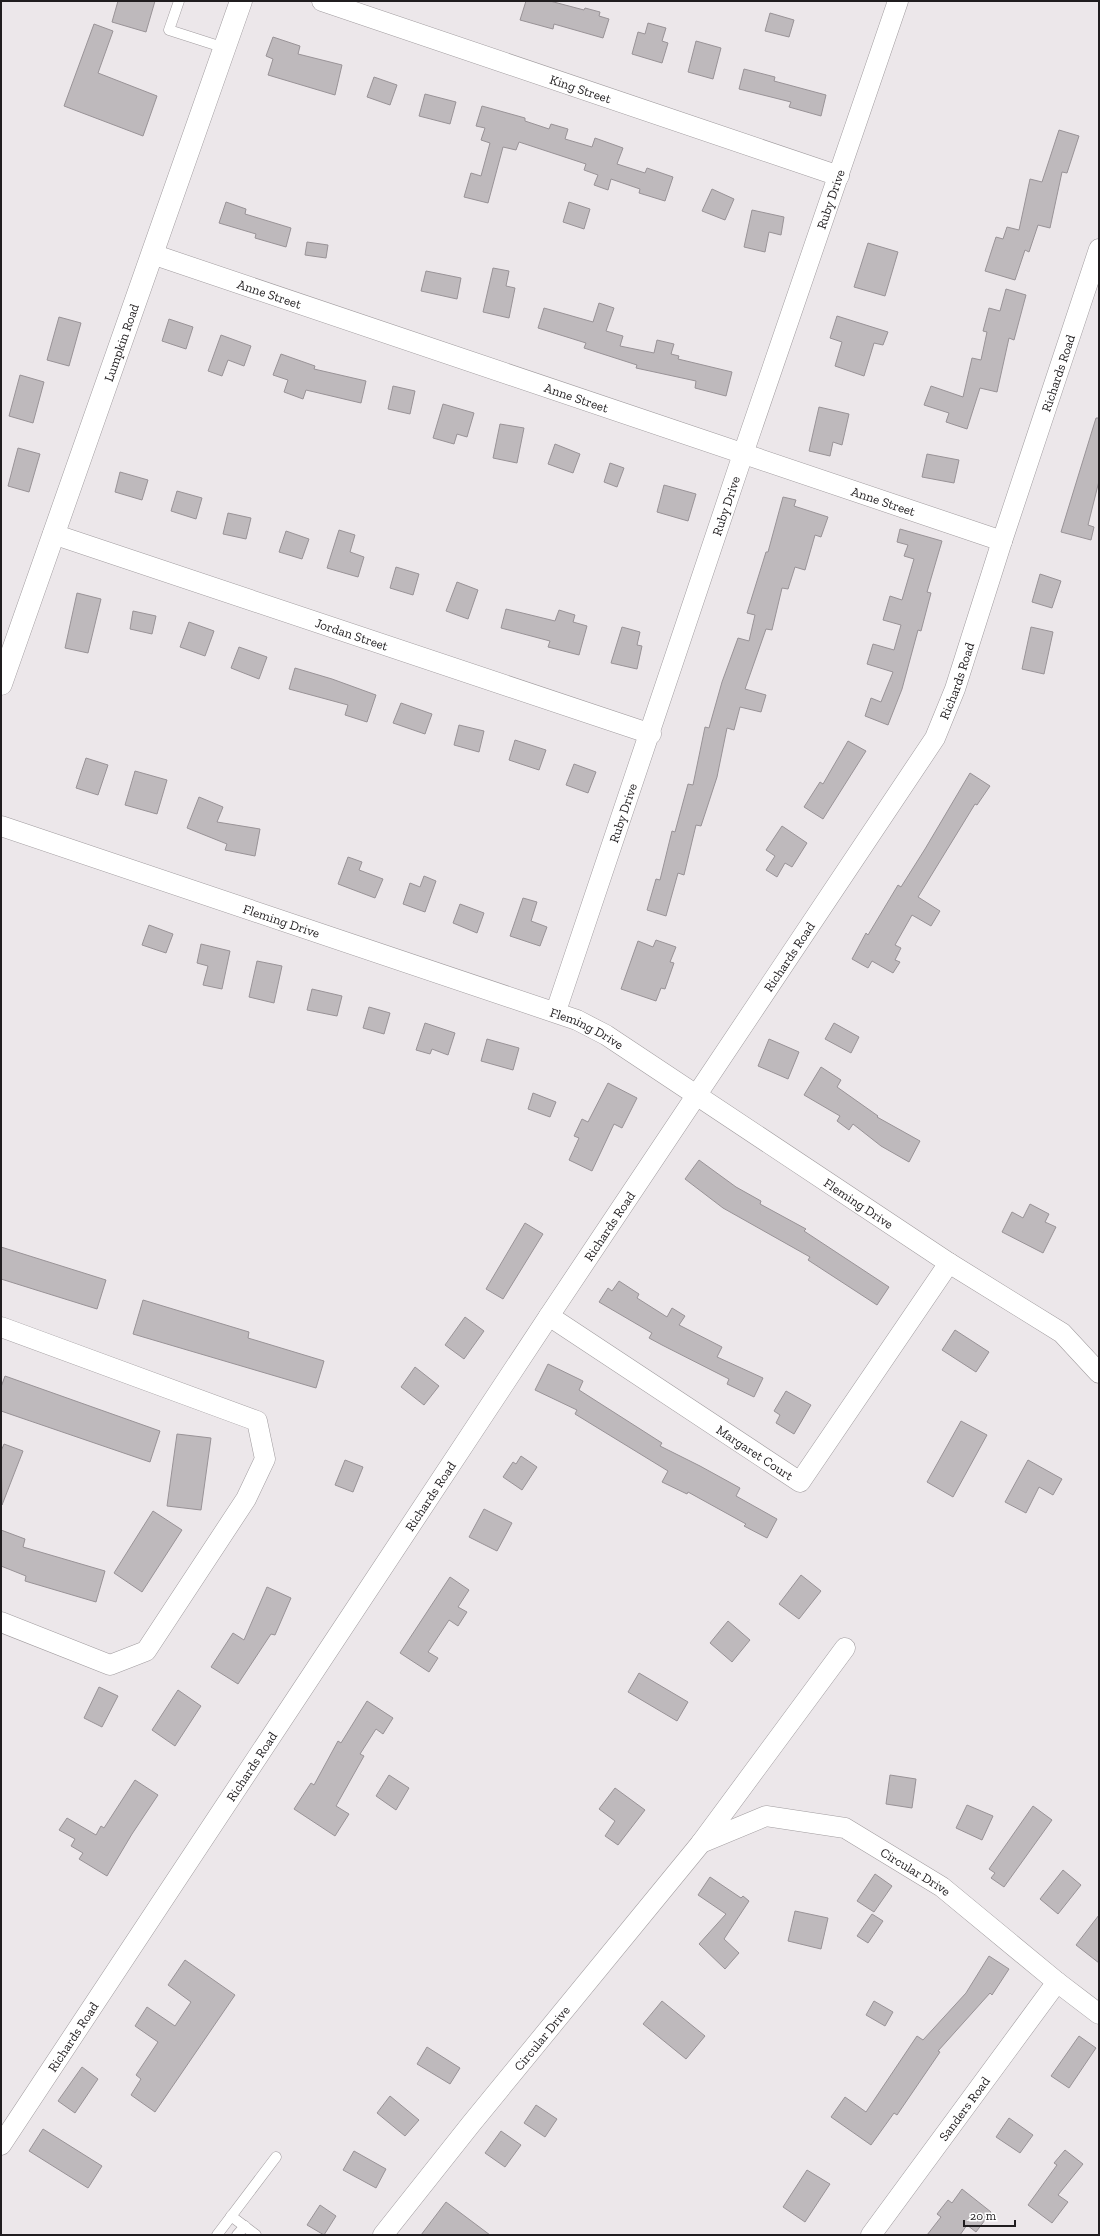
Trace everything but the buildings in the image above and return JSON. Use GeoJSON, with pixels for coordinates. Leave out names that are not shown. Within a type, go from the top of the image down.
{"type":"FeatureCollection","features":[{"type":"Feature","properties":{"kind":"main road","name":"Lumpkin Road"},"geometry":{"type":"LineString","coordinates":[[1,684],[7,648],[53,534],[241,1]]}},
{"type":"Feature","properties":{"kind":"street","name":"King Street"},"geometry":{"type":"LineString","coordinates":[[322,1],[840,176]]}},
{"type":"Feature","properties":{"kind":"street","name":"Ruby Drive"},"geometry":{"type":"LineString","coordinates":[[556,1012],[651,734],[743,454],[840,176],[898,1]]}},
{"type":"Feature","properties":{"kind":"street","name":"Richards Road"},"geometry":{"type":"LineString","coordinates":[[1,2145],[549,1316],[935,738],[955,689],[1002,541],[1099,249]]}},
{"type":"Feature","properties":{"kind":"street","name":"Anne Street"},"geometry":{"type":"LineString","coordinates":[[152,254],[1002,541]]}},
{"type":"Feature","properties":{"kind":"street","name":"Jordan Street"},"geometry":{"type":"LineString","coordinates":[[53,534],[651,734]]}},
{"type":"Feature","properties":{"kind":"street","name":"Fleming Drive"},"geometry":{"type":"LineString","coordinates":[[1,826],[556,1012],[606,1035],[949,1262],[1062,1333],[1099,1373]]}},
{"type":"Feature","properties":{"kind":"street","name":"Margaret Court"},"geometry":{"type":"LineString","coordinates":[[549,1316],[800,1482],[949,1262]]}},
{"type":"Feature","properties":{"kind":"street"},"geometry":{"type":"LineString","coordinates":[[1,1327],[257,1421],[265,1459],[246,1499],[146,1651],[110,1664],[1,1622]]}},
{"type":"Feature","properties":{"kind":"street","name":"Circular Drive"},"geometry":{"type":"LineString","coordinates":[[383,2235],[471,2124],[701,1843],[845,1648]]}},
{"type":"Feature","properties":{"kind":"street","name":"Circular Drive"},"geometry":{"type":"LineString","coordinates":[[701,1843],[766,1816],[845,1828],[942,1886],[1056,1982],[1099,2014]]}},
{"type":"Feature","properties":{"kind":"street","name":"Sanders Road"},"geometry":{"type":"LineString","coordinates":[[871,2235],[1056,1982]]}},
{"type":"Feature","properties":{"kind":"lane"},"geometry":{"type":"LineString","coordinates":[[179,1],[169,30],[225,48]]}},
{"type":"Feature","properties":{"kind":"lane"},"geometry":{"type":"LineString","coordinates":[[217,2235],[276,2156]]}},
{"type":"Feature","properties":{"kind":"lane"},"geometry":{"type":"LineString","coordinates":[[231,2216],[256,2235]]}},
{"type":"Feature","properties":{"kind":"lane"},"geometry":{"type":"LineString","coordinates":[[237,2235],[244,2226]]}}]}
